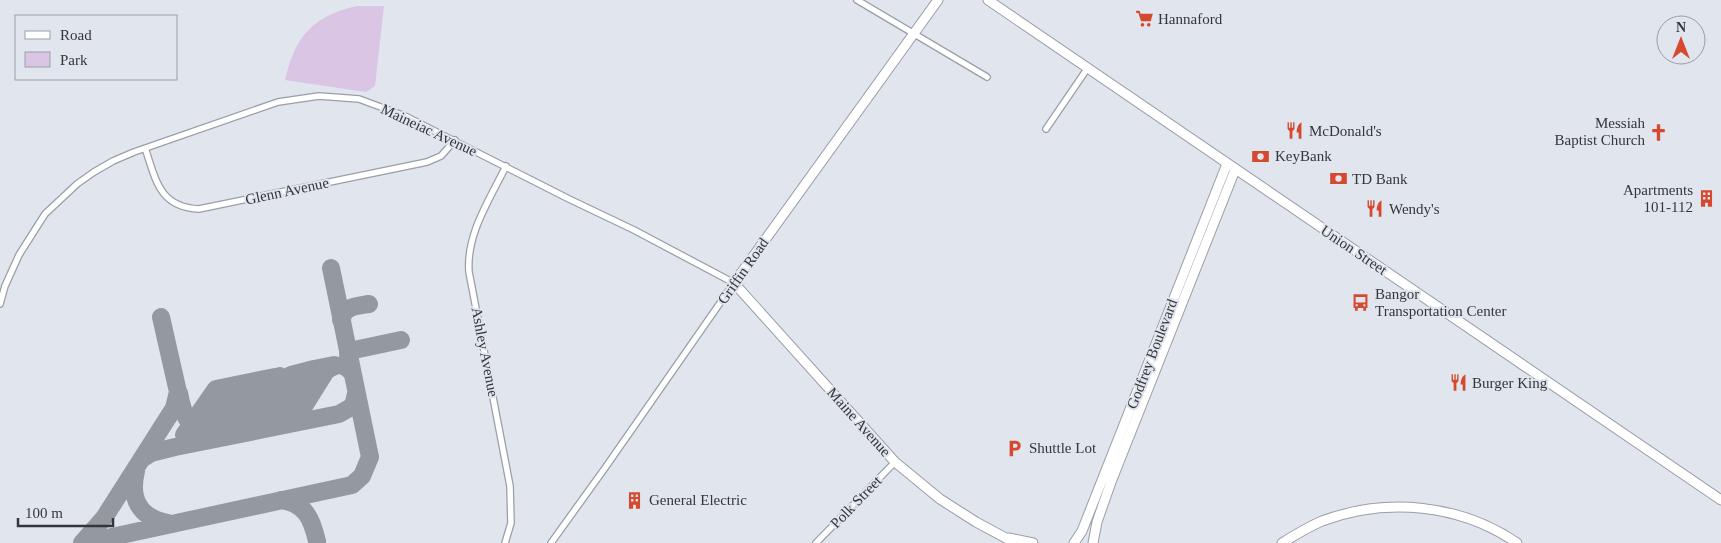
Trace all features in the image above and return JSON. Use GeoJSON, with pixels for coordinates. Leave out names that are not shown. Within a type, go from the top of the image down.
{"type":"FeatureCollection","features":[{"type":"Feature","properties":{"kind":"street"},"geometry":{"type":"LineString","coordinates":[[857,0],[987,77]]}},
{"type":"Feature","properties":{"kind":"street","name":"Griffin Road"},"geometry":{"type":"LineString","coordinates":[[551,543],[938,0]]}},
{"type":"Feature","properties":{"kind":"street","name":"Union Street"},"geometry":{"type":"LineString","coordinates":[[988,0],[1721,500]]}},
{"type":"Feature","properties":{"kind":"street"},"geometry":{"type":"LineString","coordinates":[[1046,129],[1087,69]]}},
{"type":"Feature","properties":{"kind":"street","name":"Maineiac Avenue"},"geometry":{"type":"LineString","coordinates":[[0,304],[8,278],[19,255],[45,214],[77,184],[94,172],[113,160],[278,102],[319,96],[359,99],[405,116],[568,199],[634,230],[734,284]]}},
{"type":"Feature","properties":{"kind":"street","name":"Glenn Avenue"},"geometry":{"type":"LineString","coordinates":[[145,148],[155,179],[166,197],[183,207],[199,209],[427,162],[441,156],[454,140]]}},
{"type":"Feature","properties":{"kind":"street","name":"Ashley Avenue"},"geometry":{"type":"LineString","coordinates":[[505,543],[511,523],[510,486],[468,259],[474,231],[506,166]]}},
{"type":"Feature","properties":{"kind":"street","name":"Godfrey Boulevard"},"geometry":{"type":"LineString","coordinates":[[1074,543],[1082,531],[1231,167]]}},
{"type":"Feature","properties":{"kind":"street","name":"Godfrey Boulevard"},"geometry":{"type":"LineString","coordinates":[[1093,543],[1097,522],[1111,482],[1216,221],[1231,167]]}},
{"type":"Feature","properties":{"kind":"street","name":"Maine Avenue"},"geometry":{"type":"LineString","coordinates":[[734,284],[895,462],[940,499],[976,522],[1015,543]]}},
{"type":"Feature","properties":{"kind":"street","name":"Polk Street"},"geometry":{"type":"LineString","coordinates":[[816,543],[895,462]]}},
{"type":"Feature","properties":{"kind":"street"},"geometry":{"type":"LineString","coordinates":[[1282,543],[1306,529],[1339,515],[1361,510],[1396,507],[1420,508],[1456,514],[1494,529],[1517,543]]}},
{"type":"Feature","properties":{"kind":"street","name":"Maine Avenue"},"geometry":{"type":"LineString","coordinates":[[1004,538],[1033,543]]}},
{"type":"Feature","properties":{"kind":"green space"},"geometry":{"type":"Polygon","coordinates":[[[357,6],[384,6],[375,86],[366,92],[285,80],[294,51],[308,30],[329,16],[357,6]]]}},
{"type":"Feature","properties":{"kind":"taxiway"},"geometry":{"type":"LineString","coordinates":[[84,543],[352,485],[362,476],[370,457],[331,268]]}},
{"type":"Feature","properties":{"kind":"taxiway"},"geometry":{"type":"LineString","coordinates":[[341,320],[348,309],[369,304]]}},
{"type":"Feature","properties":{"kind":"taxiway"},"geometry":{"type":"LineString","coordinates":[[82,543],[104,518],[174,408],[178,392],[161,317]]}},
{"type":"Feature","properties":{"kind":"taxiway"},"geometry":{"type":"LineString","coordinates":[[348,354],[354,350],[401,340]]}},
{"type":"Feature","properties":{"kind":"taxiway"},"geometry":{"type":"LineString","coordinates":[[268,428],[276,423],[310,372],[314,369],[334,365]]}},
{"type":"Feature","properties":{"kind":"taxiway"},"geometry":{"type":"LineString","coordinates":[[288,424],[296,419],[326,371],[340,365],[346,367],[352,373]]}},
{"type":"Feature","properties":{"kind":"taxiway"},"geometry":{"type":"LineString","coordinates":[[249,432],[254,430],[291,375],[314,369]]}},
{"type":"Feature","properties":{"kind":"taxiway"},"geometry":{"type":"LineString","coordinates":[[230,436],[239,428],[272,380],[280,376]]}},
{"type":"Feature","properties":{"kind":"taxiway"},"geometry":{"type":"LineString","coordinates":[[179,393],[183,410],[189,422],[200,431],[216,439],[251,385],[255,381],[275,377]]}},
{"type":"Feature","properties":{"kind":"taxiway"},"geometry":{"type":"LineString","coordinates":[[184,435],[216,389],[255,381]]}},
{"type":"Feature","properties":{"kind":"taxiway"},"geometry":{"type":"LineString","coordinates":[[196,441],[235,386]]}},
{"type":"Feature","properties":{"kind":"taxiway"},"geometry":{"type":"LineString","coordinates":[[143,458],[151,453],[175,447],[339,414],[353,406],[356,394]]}},
{"type":"Feature","properties":{"kind":"taxiway"},"geometry":{"type":"LineString","coordinates":[[136,471],[134,490],[139,506],[150,517],[168,523]]}},
{"type":"Feature","properties":{"kind":"taxiway"},"geometry":{"type":"LineString","coordinates":[[281,500],[290,502],[302,509],[313,526],[317,541]]}},
{"type":"Feature","properties":{"kind":"place","name":"Hannaford"},"geometry":{"type":"Point","coordinates":[1144,19]}},
{"type":"Feature","properties":{"kind":"place","name":"McDonald's"},"geometry":{"type":"Point","coordinates":[1295,131]}},
{"type":"Feature","properties":{"kind":"place","name":"Messiah Baptist Church"},"geometry":{"type":"Point","coordinates":[1659,132]}},
{"type":"Feature","properties":{"kind":"place","name":"KeyBank"},"geometry":{"type":"Point","coordinates":[1261,156]}},
{"type":"Feature","properties":{"kind":"place","name":"TD Bank"},"geometry":{"type":"Point","coordinates":[1338,179]}},
{"type":"Feature","properties":{"kind":"place","name":"Apartments 101-112"},"geometry":{"type":"Point","coordinates":[1707,199]}},
{"type":"Feature","properties":{"kind":"place","name":"Wendy's"},"geometry":{"type":"Point","coordinates":[1375,209]}},
{"type":"Feature","properties":{"kind":"place","name":"Bangor Transportation Center"},"geometry":{"type":"Point","coordinates":[1361,303]}},
{"type":"Feature","properties":{"kind":"place","name":"Burger King"},"geometry":{"type":"Point","coordinates":[1458,383]}},
{"type":"Feature","properties":{"kind":"place","name":"Shuttle Lot"},"geometry":{"type":"Point","coordinates":[1015,448]}},
{"type":"Feature","properties":{"kind":"place","name":"General Electric"},"geometry":{"type":"Point","coordinates":[635,500]}}]}
